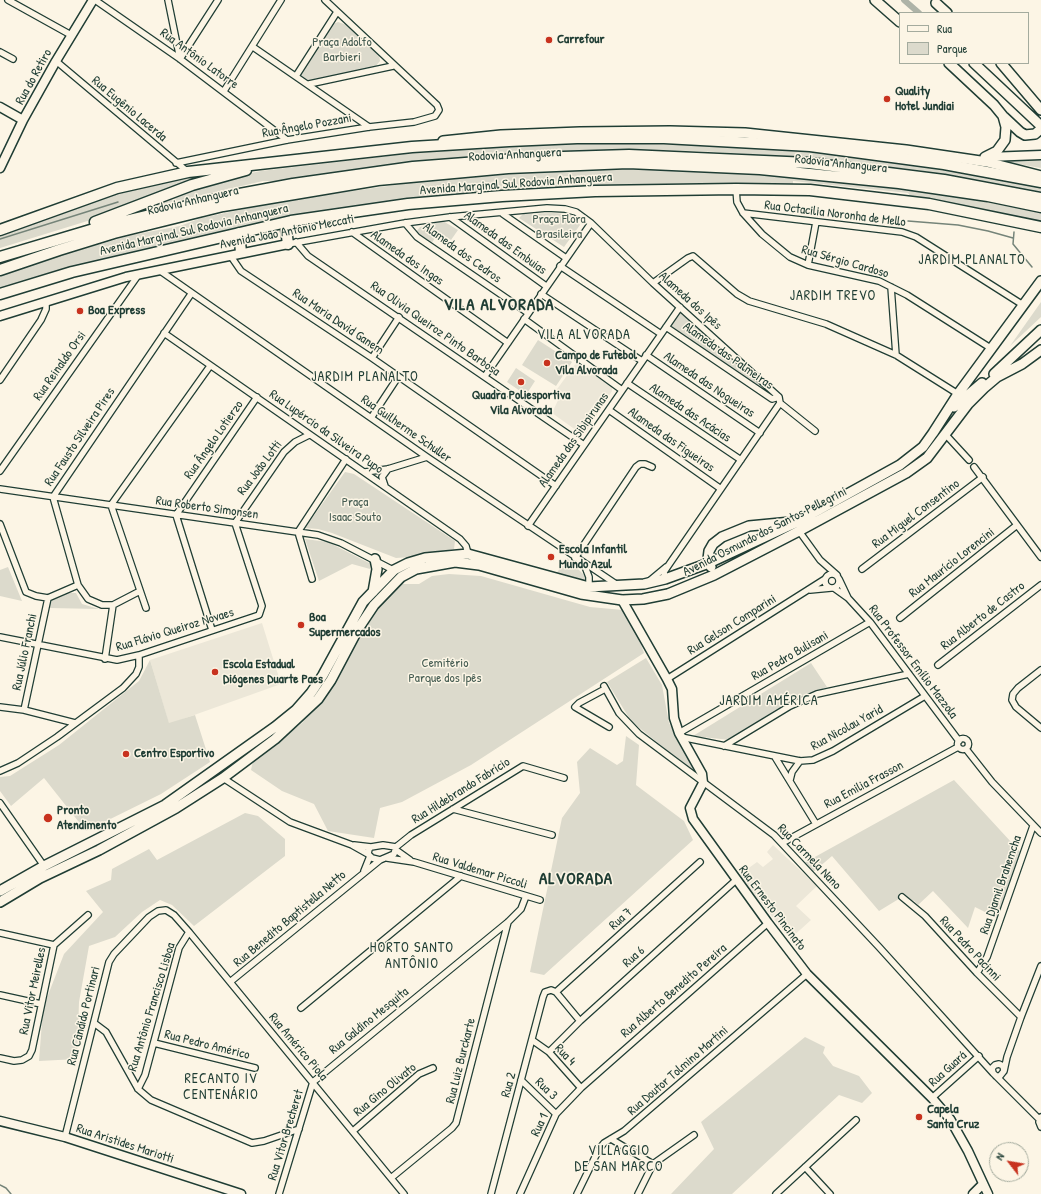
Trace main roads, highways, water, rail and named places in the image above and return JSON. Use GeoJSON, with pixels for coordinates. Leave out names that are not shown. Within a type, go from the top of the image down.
{"type":"FeatureCollection","features":[{"type":"Feature","properties":{"kind":"highway"},"geometry":{"type":"LineString","coordinates":[[0,230],[117,188],[188,172],[412,146],[577,138],[664,138],[810,146],[915,159],[1041,182]]}},
{"type":"Feature","properties":{"kind":"highway","name":"Rodovia Anhanguera"},"geometry":{"type":"LineString","coordinates":[[0,257],[104,226],[229,196],[293,184],[413,167],[530,158],[636,155],[809,163],[944,180],[1041,198]]}},
{"type":"Feature","properties":{"kind":"highway"},"geometry":{"type":"LineString","coordinates":[[0,251],[105,218],[211,179],[254,168],[319,157]]}},
{"type":"Feature","properties":{"kind":"highway","name":"Rodovia Anhanguera"},"geometry":{"type":"LineString","coordinates":[[0,270],[58,250],[223,206],[378,180],[508,168],[628,163],[760,169],[899,183],[988,196],[1041,207]]}},
{"type":"Feature","properties":{"kind":"highway","name":"Avenida Marginal Sul Rodovia Anhanguera"},"geometry":{"type":"LineString","coordinates":[[0,294],[72,272],[291,221],[408,204],[502,196],[594,191],[736,189],[810,190],[896,199],[974,212],[1041,227]]}},
{"type":"Feature","properties":{"kind":"highway"},"geometry":{"type":"LineString","coordinates":[[291,221],[286,229],[292,243]]}},
{"type":"Feature","properties":{"kind":"highway"},"geometry":{"type":"LineString","coordinates":[[239,233],[241,252]]}},
{"type":"Feature","properties":{"kind":"main road"},"geometry":{"type":"LineString","coordinates":[[875,0],[899,21]]}},
{"type":"Feature","properties":{"kind":"main road"},"geometry":{"type":"LineString","coordinates":[[934,1],[940,12]]}},
{"type":"Feature","properties":{"kind":"main road"},"geometry":{"type":"LineString","coordinates":[[934,1],[946,12]]}},
{"type":"Feature","properties":{"kind":"main road"},"geometry":{"type":"LineString","coordinates":[[950,64],[994,105],[1022,134],[1032,135],[1041,128],[975,64]]}},
{"type":"Feature","properties":{"kind":"main road"},"geometry":{"type":"LineString","coordinates":[[1003,64],[1041,110]]}},
{"type":"Feature","properties":{"kind":"main road"},"geometry":{"type":"LineString","coordinates":[[985,157],[997,151],[1005,140],[1006,127],[1003,116]]}},
{"type":"Feature","properties":{"kind":"main road"},"geometry":{"type":"LineString","coordinates":[[412,146],[461,138],[580,132],[678,131],[778,135],[986,162],[1041,176]]}},
{"type":"Feature","properties":{"kind":"main road","name":"Avenida Osmundo dos Santos Pellegrini"},"geometry":{"type":"LineString","coordinates":[[0,902],[40,878],[99,850],[176,808],[223,778],[275,739],[318,699],[331,680],[358,628],[374,605],[401,577],[416,569],[453,562],[479,565],[581,594],[622,600],[643,599],[668,594],[714,574],[797,527],[900,465],[923,447],[958,394],[1041,281]]}},
{"type":"Feature","properties":{"kind":"main road"},"geometry":{"type":"LineString","coordinates":[[1001,368],[1041,330]]}},
{"type":"Feature","properties":{"kind":"main road","name":"Avenida Osmundo dos Santos Pellegrini"},"geometry":{"type":"LineString","coordinates":[[0,891],[44,866],[165,805],[223,765],[296,710],[324,675],[363,602],[394,570],[410,562],[425,558],[468,554],[589,587],[642,585],[665,579],[709,563],[797,527],[906,473],[927,458],[946,435],[968,404],[997,376],[1022,364],[1041,350]]}},
{"type":"Feature","properties":{"kind":"main road","name":"Avenida Osmundo dos Santos Pellegrini"},"geometry":{"type":"LineString","coordinates":[[940,423],[963,398],[1001,368]]}},
{"type":"Feature","properties":{"kind":"main road","name":"Avenida Osmundo dos Santos Pellegrini"},"geometry":{"type":"LineString","coordinates":[[984,388],[1001,368]]}},
{"type":"Feature","properties":{"kind":"main road"},"geometry":{"type":"LineString","coordinates":[[714,574],[709,563],[711,547],[716,541],[729,533],[742,528],[758,525],[797,527]]}},
{"type":"Feature","properties":{"kind":"main road"},"geometry":{"type":"LineString","coordinates":[[453,562],[462,560],[468,554]]}},
{"type":"Feature","properties":{"kind":"main road"},"geometry":{"type":"LineString","coordinates":[[373,592],[377,569],[375,559]]}},
{"type":"Feature","properties":{"kind":"main road"},"geometry":{"type":"LineString","coordinates":[[665,579],[668,594]]}},
{"type":"Feature","properties":{"kind":"main road"},"geometry":{"type":"LineString","coordinates":[[622,600],[622,595],[642,585]]}},
{"type":"Feature","properties":{"kind":"main road"},"geometry":{"type":"LineString","coordinates":[[223,765],[219,773],[223,778]]}},
{"type":"Feature","properties":{"kind":"main road"},"geometry":{"type":"LineString","coordinates":[[99,850],[110,839],[110,834]]}},
{"type":"Feature","properties":{"kind":"waterway"},"geometry":{"type":"LineString","coordinates":[[904,0],[918,12]]}},
{"type":"Feature","properties":{"kind":"waterway"},"geometry":{"type":"LineString","coordinates":[[0,239],[118,202]]}},
{"type":"Feature","properties":{"kind":"waterway"},"geometry":{"type":"LineString","coordinates":[[908,221],[958,225],[1013,238]]}},
{"type":"Feature","properties":{"kind":"waterway"},"geometry":{"type":"LineString","coordinates":[[1014,232],[1013,244],[1032,267]]}},
{"type":"Feature","properties":{"kind":"waterway"},"geometry":{"type":"LineString","coordinates":[[0,1185],[6,1188],[11,1194]]}},
{"type":"Feature","properties":{"kind":"place","name":"Carrefour"},"geometry":{"type":"Point","coordinates":[549,40]}},
{"type":"Feature","properties":{"kind":"place","name":"Quality Hotel Jundiai"},"geometry":{"type":"Point","coordinates":[887,99]}},
{"type":"Feature","properties":{"kind":"place","name":"Boa Express"},"geometry":{"type":"Point","coordinates":[80,311]}},
{"type":"Feature","properties":{"kind":"place","name":"Campo de Futebol Vila Alvorada"},"geometry":{"type":"Point","coordinates":[547,363]}},
{"type":"Feature","properties":{"kind":"place","name":"Quadra Poliesportiva Vila Alvorada"},"geometry":{"type":"Point","coordinates":[521,382]}},
{"type":"Feature","properties":{"kind":"place","name":"Escola Infantil Mundo Azul"},"geometry":{"type":"Point","coordinates":[551,557]}},
{"type":"Feature","properties":{"kind":"place","name":"Boa Supermercados"},"geometry":{"type":"Point","coordinates":[301,625]}},
{"type":"Feature","properties":{"kind":"place","name":"Escola Estadual Diógenes Duarte Paes"},"geometry":{"type":"Point","coordinates":[215,672]}},
{"type":"Feature","properties":{"kind":"place","name":"Centro Esportivo"},"geometry":{"type":"Point","coordinates":[126,754]}},
{"type":"Feature","properties":{"kind":"place","name":"Pronto Atendimento"},"geometry":{"type":"Point","coordinates":[48,818]}},
{"type":"Feature","properties":{"kind":"place","name":"Capela Santa Cruz"},"geometry":{"type":"Point","coordinates":[919,1117]}},
{"type":"Feature","properties":{"kind":"district","name":"JARDIM PLANALTO"},"geometry":{"type":"Point","coordinates":[972,260]}},
{"type":"Feature","properties":{"kind":"district","name":"JARDIM TREVO"},"geometry":{"type":"Point","coordinates":[833,296]}},
{"type":"Feature","properties":{"kind":"district","name":"VILA ALVORADA"},"geometry":{"type":"Point","coordinates":[499,305]}},
{"type":"Feature","properties":{"kind":"district","name":"VILA ALVORADA"},"geometry":{"type":"Point","coordinates":[584,335]}},
{"type":"Feature","properties":{"kind":"district","name":"JARDIM PLANALTO"},"geometry":{"type":"Point","coordinates":[365,377]}},
{"type":"Feature","properties":{"kind":"district","name":"JARDIM AMÉRICA"},"geometry":{"type":"Point","coordinates":[769,701]}},
{"type":"Feature","properties":{"kind":"district","name":"ALVORADA"},"geometry":{"type":"Point","coordinates":[576,879]}},
{"type":"Feature","properties":{"kind":"district","name":"HORTO SANTO ANTÔNIO"},"geometry":{"type":"Point","coordinates":[412,956]}},
{"type":"Feature","properties":{"kind":"district","name":"RECANTO IV CENTENÁRIO"},"geometry":{"type":"Point","coordinates":[221,1088]}},
{"type":"Feature","properties":{"kind":"district","name":"VILLAGGIO DE SAN MARCO"},"geometry":{"type":"Point","coordinates":[619,1160]}},
{"type":"Feature","properties":{"kind":"park label","name":"Praça Adolfo Barbieri"},"geometry":{"type":"Point","coordinates":[342,50]}},
{"type":"Feature","properties":{"kind":"park label","name":"Praça Flora Brasileira"},"geometry":{"type":"Point","coordinates":[559,228]}},
{"type":"Feature","properties":{"kind":"park label","name":"Praça Isaac Souto"},"geometry":{"type":"Point","coordinates":[355,510]}},
{"type":"Feature","properties":{"kind":"park label","name":"Cemitério Parque dos Ipês"},"geometry":{"type":"Point","coordinates":[445,672]}}]}
